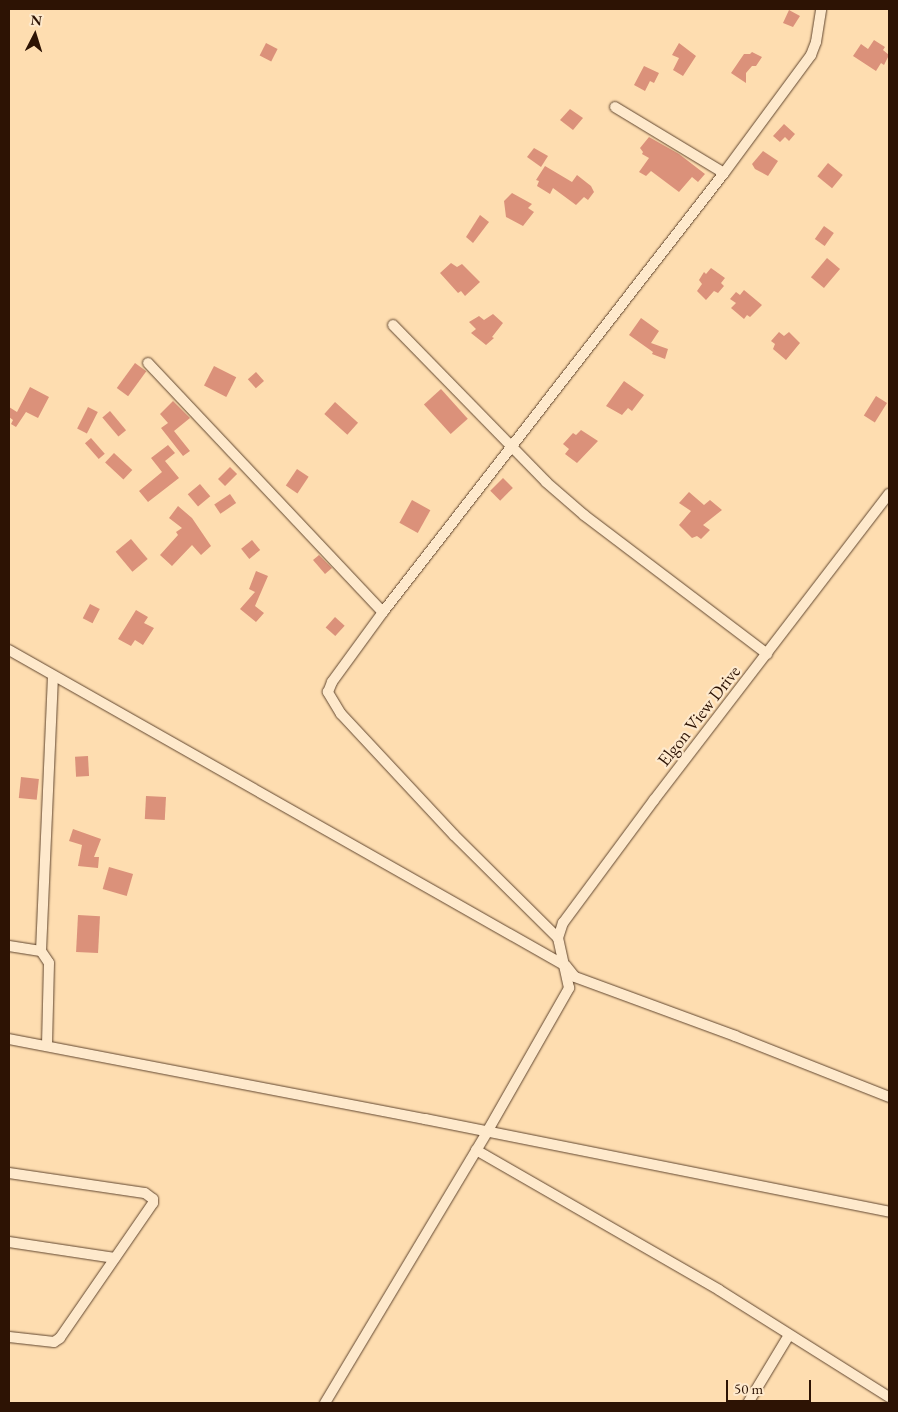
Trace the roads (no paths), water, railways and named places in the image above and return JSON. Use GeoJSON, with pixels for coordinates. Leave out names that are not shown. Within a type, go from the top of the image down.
{"type":"FeatureCollection","features":[{"type":"Feature","properties":{"kind":"street"},"geometry":{"type":"LineString","coordinates":[[329,1402],[570,988],[558,938],[454,835],[341,714],[331,701],[328,692],[332,682],[383,612],[724,173],[811,55],[816,42],[821,9]]}},
{"type":"Feature","properties":{"kind":"street"},"geometry":{"type":"LineString","coordinates":[[615,106],[724,173]]}},
{"type":"Feature","properties":{"kind":"street"},"geometry":{"type":"LineString","coordinates":[[393,326],[510,448],[584,515],[767,654]]}},
{"type":"Feature","properties":{"kind":"street"},"geometry":{"type":"LineString","coordinates":[[148,363],[383,612]]}},
{"type":"Feature","properties":{"kind":"street","name":"Elgon View Drive"},"geometry":{"type":"LineString","coordinates":[[558,938],[563,923],[654,800],[889,494]]}},
{"type":"Feature","properties":{"kind":"street"},"geometry":{"type":"LineString","coordinates":[[9,650],[566,966],[575,977],[735,1036],[889,1098]]}},
{"type":"Feature","properties":{"kind":"street"},"geometry":{"type":"LineString","coordinates":[[41,952],[53,676]]}},
{"type":"Feature","properties":{"kind":"street"},"geometry":{"type":"LineString","coordinates":[[9,946],[41,952],[47,958],[49,969],[47,1046]]}},
{"type":"Feature","properties":{"kind":"street"},"geometry":{"type":"LineString","coordinates":[[9,1039],[889,1212]]}},
{"type":"Feature","properties":{"kind":"street"},"geometry":{"type":"LineString","coordinates":[[476,1150],[719,1290],[889,1397]]}},
{"type":"Feature","properties":{"kind":"street"},"geometry":{"type":"LineString","coordinates":[[9,1173],[145,1193],[153,1199],[152,1206],[57,1340],[44,1342],[9,1337]]}},
{"type":"Feature","properties":{"kind":"street"},"geometry":{"type":"LineString","coordinates":[[9,1242],[115,1258]]}},
{"type":"Feature","properties":{"kind":"street"},"geometry":{"type":"LineString","coordinates":[[748,1403],[789,1335]]}}]}
